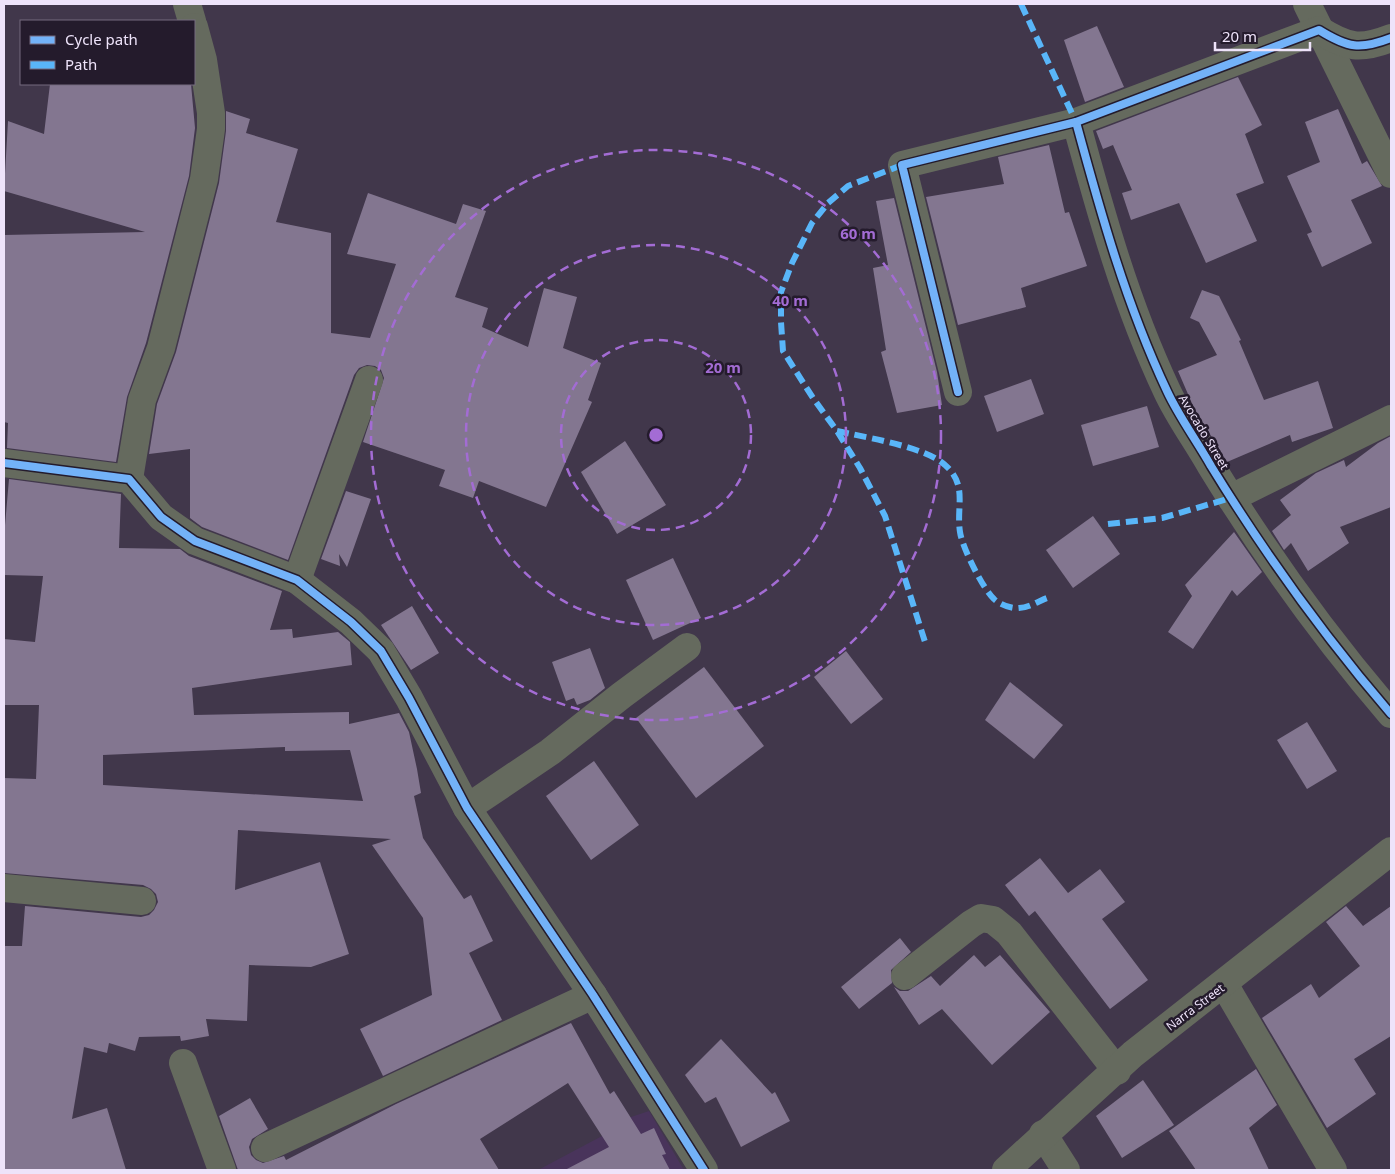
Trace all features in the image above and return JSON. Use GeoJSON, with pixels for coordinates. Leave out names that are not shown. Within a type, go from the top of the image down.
{"type":"FeatureCollection","features":[{"type":"Feature","properties":{"kind":"street"},"geometry":{"type":"LineString","coordinates":[[187,4],[192,20]]}},
{"type":"Feature","properties":{"kind":"street"},"geometry":{"type":"LineString","coordinates":[[1306,4],[1391,174]]}},
{"type":"Feature","properties":{"kind":"street"},"geometry":{"type":"LineString","coordinates":[[1320,30],[1339,43],[1367,46],[1391,38]]}},
{"type":"Feature","properties":{"kind":"street"},"geometry":{"type":"LineString","coordinates":[[958,392],[902,165],[1076,122],[1320,30]]}},
{"type":"Feature","properties":{"kind":"street"},"geometry":{"type":"LineString","coordinates":[[130,479],[142,400],[161,348],[204,179],[208,154],[211,113],[203,60],[195,32]]}},
{"type":"Feature","properties":{"kind":"street","name":"Avocado Street"},"geometry":{"type":"LineString","coordinates":[[1076,122],[1107,236],[1128,298],[1167,393],[1252,533],[1339,653],[1391,714]]}},
{"type":"Feature","properties":{"kind":"street"},"geometry":{"type":"LineString","coordinates":[[297,580],[369,380]]}},
{"type":"Feature","properties":{"kind":"street"},"geometry":{"type":"LineString","coordinates":[[1231,498],[1391,419]]}},
{"type":"Feature","properties":{"kind":"street"},"geometry":{"type":"LineString","coordinates":[[4,463],[130,479],[161,518],[195,541],[297,580],[351,622],[381,651],[409,698],[467,808],[593,996],[704,1170]]}},
{"type":"Feature","properties":{"kind":"street"},"geometry":{"type":"LineString","coordinates":[[467,808],[550,752],[687,647]]}},
{"type":"Feature","properties":{"kind":"street","name":"Narra Street"},"geometry":{"type":"LineString","coordinates":[[1006,1170],[1043,1134],[1117,1071],[1133,1054],[1391,851]]}},
{"type":"Feature","properties":{"kind":"street"},"geometry":{"type":"LineString","coordinates":[[4,888],[142,901]]}},
{"type":"Feature","properties":{"kind":"street"},"geometry":{"type":"LineString","coordinates":[[905,976],[971,924],[981,918],[993,920],[1009,933],[1117,1071]]}},
{"type":"Feature","properties":{"kind":"street"},"geometry":{"type":"LineString","coordinates":[[1224,984],[1332,1170]]}},
{"type":"Feature","properties":{"kind":"street"},"geometry":{"type":"LineString","coordinates":[[266,1148],[593,996]]}},
{"type":"Feature","properties":{"kind":"street"},"geometry":{"type":"LineString","coordinates":[[183,1063],[222,1170]]}},
{"type":"Feature","properties":{"kind":"street"},"geometry":{"type":"LineString","coordinates":[[1043,1134],[1066,1170]]}},
{"type":"Feature","properties":{"kind":"shaded area"},"geometry":{"type":"Polygon","coordinates":[[[649,1111],[684,1170],[538,1170],[602,1136],[631,1117],[649,1111]]]}},
{"type":"Feature","properties":{"kind":"building"},"geometry":{"type":"Polygon","coordinates":[[[1097,26],[1124,87],[1085,102],[1064,40],[1097,26]]]}},
{"type":"Feature","properties":{"kind":"building"},"geometry":{"type":"Polygon","coordinates":[[[1238,77],[1262,125],[1245,134],[1264,183],[1236,194],[1257,241],[1206,263],[1179,203],[1131,220],[1122,193],[1132,190],[1113,145],[1103,149],[1096,131],[1238,77]]]}},
{"type":"Feature","properties":{"kind":"building"},"geometry":{"type":"Polygon","coordinates":[[[50,85],[191,85],[195,128],[189,176],[146,343],[127,397],[116,462],[7,448],[8,423],[4,422],[4,235],[145,232],[4,191],[8,121],[44,134],[50,85]]]}},
{"type":"Feature","properties":{"kind":"building"},"geometry":{"type":"Polygon","coordinates":[[[1338,109],[1362,164],[1367,161],[1382,186],[1351,200],[1372,243],[1322,267],[1307,234],[1312,232],[1287,176],[1320,162],[1305,122],[1338,109]]]}},
{"type":"Feature","properties":{"kind":"building"},"geometry":{"type":"Polygon","coordinates":[[[226,111],[250,119],[246,133],[298,149],[276,222],[331,233],[331,333],[370,338],[396,264],[347,254],[368,193],[456,224],[463,204],[486,211],[455,297],[488,308],[482,327],[528,347],[544,288],[577,297],[563,348],[601,363],[588,400],[592,402],[546,507],[479,481],[473,498],[439,486],[445,470],[363,442],[384,378],[381,370],[375,366],[367,365],[359,368],[354,375],[288,560],[202,527],[190,518],[190,449],[149,454],[157,404],[176,352],[219,183],[226,131],[226,111]]]}},
{"type":"Feature","properties":{"kind":"building"},"geometry":{"type":"Polygon","coordinates":[[[1049,145],[1065,213],[1069,212],[1087,266],[1021,288],[1026,307],[958,325],[926,197],[1004,184],[998,157],[1049,145]]]}},
{"type":"Feature","properties":{"kind":"building"},"geometry":{"type":"Polygon","coordinates":[[[894,198],[937,372],[942,405],[897,413],[881,352],[886,350],[873,268],[888,265],[876,201],[894,198]]]}},
{"type":"Feature","properties":{"kind":"building"},"geometry":{"type":"Polygon","coordinates":[[[1202,290],[1219,296],[1241,340],[1239,341],[1264,400],[1318,381],[1333,428],[1292,442],[1290,435],[1227,462],[1194,408],[1178,371],[1217,355],[1199,322],[1190,318],[1202,290]]]}},
{"type":"Feature","properties":{"kind":"building"},"geometry":{"type":"Polygon","coordinates":[[[1031,379],[1044,414],[997,432],[984,396],[1031,379]]]}},
{"type":"Feature","properties":{"kind":"building"},"geometry":{"type":"Polygon","coordinates":[[[1147,406],[1159,447],[1093,466],[1081,425],[1147,406]]]}},
{"type":"Feature","properties":{"kind":"building"},"geometry":{"type":"Polygon","coordinates":[[[1391,436],[1391,507],[1340,527],[1349,543],[1308,571],[1291,543],[1284,550],[1272,531],[1291,515],[1280,500],[1316,473],[1344,460],[1346,467],[1378,443],[1391,436]]]}},
{"type":"Feature","properties":{"kind":"building"},"geometry":{"type":"Polygon","coordinates":[[[625,441],[666,505],[617,534],[581,472],[625,441]]]}},
{"type":"Feature","properties":{"kind":"building"},"geometry":{"type":"Polygon","coordinates":[[[9,479],[121,494],[119,548],[180,549],[189,556],[282,591],[270,630],[292,629],[293,638],[338,632],[350,642],[352,665],[192,688],[194,715],[349,712],[349,724],[399,713],[409,732],[417,769],[421,793],[414,796],[423,838],[464,899],[471,895],[493,941],[469,953],[502,1020],[383,1076],[360,1029],[432,995],[423,918],[372,845],[391,839],[238,830],[235,890],[320,862],[349,954],[311,967],[249,965],[247,1021],[206,1019],[209,1036],[181,1041],[180,1036],[139,1037],[135,1051],[109,1043],[107,1053],[84,1047],[72,1119],[107,1108],[126,1170],[4,1170],[4,946],[22,946],[25,906],[141,917],[149,915],[158,902],[156,894],[143,885],[4,873],[4,778],[36,779],[39,705],[4,705],[4,639],[35,642],[43,576],[4,575],[4,537],[9,479]],[[285,747],[103,755],[103,785],[363,801],[350,750],[285,751],[285,747]]]}},
{"type":"Feature","properties":{"kind":"building"},"geometry":{"type":"Polygon","coordinates":[[[346,491],[371,499],[347,567],[339,554],[340,566],[321,559],[346,491]]]}},
{"type":"Feature","properties":{"kind":"building"},"geometry":{"type":"Polygon","coordinates":[[[1093,516],[1120,554],[1073,588],[1046,550],[1093,516]]]}},
{"type":"Feature","properties":{"kind":"building"},"geometry":{"type":"Polygon","coordinates":[[[1234,532],[1262,572],[1237,596],[1232,590],[1193,649],[1168,632],[1192,596],[1185,585],[1234,532]]]}},
{"type":"Feature","properties":{"kind":"building"},"geometry":{"type":"Polygon","coordinates":[[[673,558],[701,618],[653,640],[626,580],[673,558]]]}},
{"type":"Feature","properties":{"kind":"building"},"geometry":{"type":"Polygon","coordinates":[[[412,606],[439,653],[411,670],[381,625],[412,606]]]}},
{"type":"Feature","properties":{"kind":"building"},"geometry":{"type":"Polygon","coordinates":[[[590,648],[605,688],[590,700],[577,705],[574,698],[566,701],[552,662],[590,648]]]}},
{"type":"Feature","properties":{"kind":"building"},"geometry":{"type":"Polygon","coordinates":[[[846,651],[883,699],[851,724],[814,677],[846,651]]]}},
{"type":"Feature","properties":{"kind":"building"},"geometry":{"type":"Polygon","coordinates":[[[704,667],[764,746],[696,798],[636,718],[704,667]]]}},
{"type":"Feature","properties":{"kind":"building"},"geometry":{"type":"Polygon","coordinates":[[[1010,682],[1063,725],[1034,759],[985,720],[1010,682]]]}},
{"type":"Feature","properties":{"kind":"building"},"geometry":{"type":"Polygon","coordinates":[[[1307,722],[1337,771],[1307,789],[1277,740],[1307,722]]]}},
{"type":"Feature","properties":{"kind":"building"},"geometry":{"type":"Polygon","coordinates":[[[594,761],[639,825],[591,860],[546,796],[594,761]]]}},
{"type":"Feature","properties":{"kind":"building"},"geometry":{"type":"Polygon","coordinates":[[[1040,858],[1068,893],[1100,869],[1125,902],[1102,919],[1148,980],[1110,1009],[1035,911],[1029,916],[1005,885],[1040,858]]]}},
{"type":"Feature","properties":{"kind":"building"},"geometry":{"type":"Polygon","coordinates":[[[1346,906],[1363,926],[1391,906],[1391,1036],[1354,1059],[1376,1094],[1327,1128],[1262,1018],[1311,984],[1319,998],[1360,966],[1326,922],[1346,906]]]}},
{"type":"Feature","properties":{"kind":"building"},"geometry":{"type":"Polygon","coordinates":[[[900,938],[911,952],[891,970],[892,983],[859,1009],[841,987],[900,938]]]}},
{"type":"Feature","properties":{"kind":"building"},"geometry":{"type":"Polygon","coordinates":[[[974,955],[985,967],[1000,955],[1050,1012],[992,1065],[942,1009],[919,1025],[894,987],[900,991],[908,991],[931,976],[940,986],[974,955]]]}},
{"type":"Feature","properties":{"kind":"building"},"geometry":{"type":"Polygon","coordinates":[[[571,1023],[610,1094],[614,1091],[641,1134],[654,1128],[666,1154],[662,1155],[670,1170],[565,1170],[609,1147],[568,1083],[480,1139],[499,1170],[238,1170],[219,1116],[250,1098],[268,1129],[252,1139],[249,1147],[251,1155],[263,1163],[284,1156],[286,1160],[396,1104],[571,1023]]]}},
{"type":"Feature","properties":{"kind":"building"},"geometry":{"type":"Polygon","coordinates":[[[721,1039],[772,1094],[775,1092],[790,1121],[741,1147],[716,1097],[705,1103],[685,1075],[721,1039]]]}},
{"type":"Feature","properties":{"kind":"building"},"geometry":{"type":"Polygon","coordinates":[[[1256,1069],[1277,1105],[1249,1128],[1269,1170],[1196,1170],[1169,1131],[1256,1069]]]}},
{"type":"Feature","properties":{"kind":"building"},"geometry":{"type":"Polygon","coordinates":[[[1143,1080],[1174,1125],[1122,1158],[1096,1116],[1143,1080]]]}},
{"type":"Feature","properties":{"kind":"marked path"},"geometry":{"type":"LineString","coordinates":[[1021,4],[1076,122]]}},
{"type":"Feature","properties":{"kind":"marked path"},"geometry":{"type":"LineString","coordinates":[[902,165],[848,186],[828,203],[812,223],[792,263],[781,292],[781,322],[783,351],[860,468],[885,516],[926,645]]}},
{"type":"Feature","properties":{"kind":"marked path"},"geometry":{"type":"LineString","coordinates":[[837,431],[910,448],[924,453],[945,465],[952,473],[959,488],[959,522],[962,539],[974,567],[989,594],[999,603],[1016,608],[1026,607],[1047,598]]}},
{"type":"Feature","properties":{"kind":"marked path"},"geometry":{"type":"LineString","coordinates":[[1108,524],[1162,518],[1231,498]]}},
{"type":"Feature","properties":{"kind":"cycle path"},"geometry":{"type":"LineString","coordinates":[[958,392],[902,165],[1076,122],[1319,30],[1338,41],[1354,45],[1371,44],[1391,38]]}},
{"type":"Feature","properties":{"kind":"cycle path"},"geometry":{"type":"LineString","coordinates":[[1076,122],[1105,225],[1127,292],[1152,358],[1172,401],[1231,499],[1274,562],[1318,624],[1391,714]]}},
{"type":"Feature","properties":{"kind":"cycle path"},"geometry":{"type":"LineString","coordinates":[[4,463],[129,479],[161,517],[195,541],[297,580],[351,622],[381,651],[409,698],[467,808],[593,995],[704,1170]]}}]}
